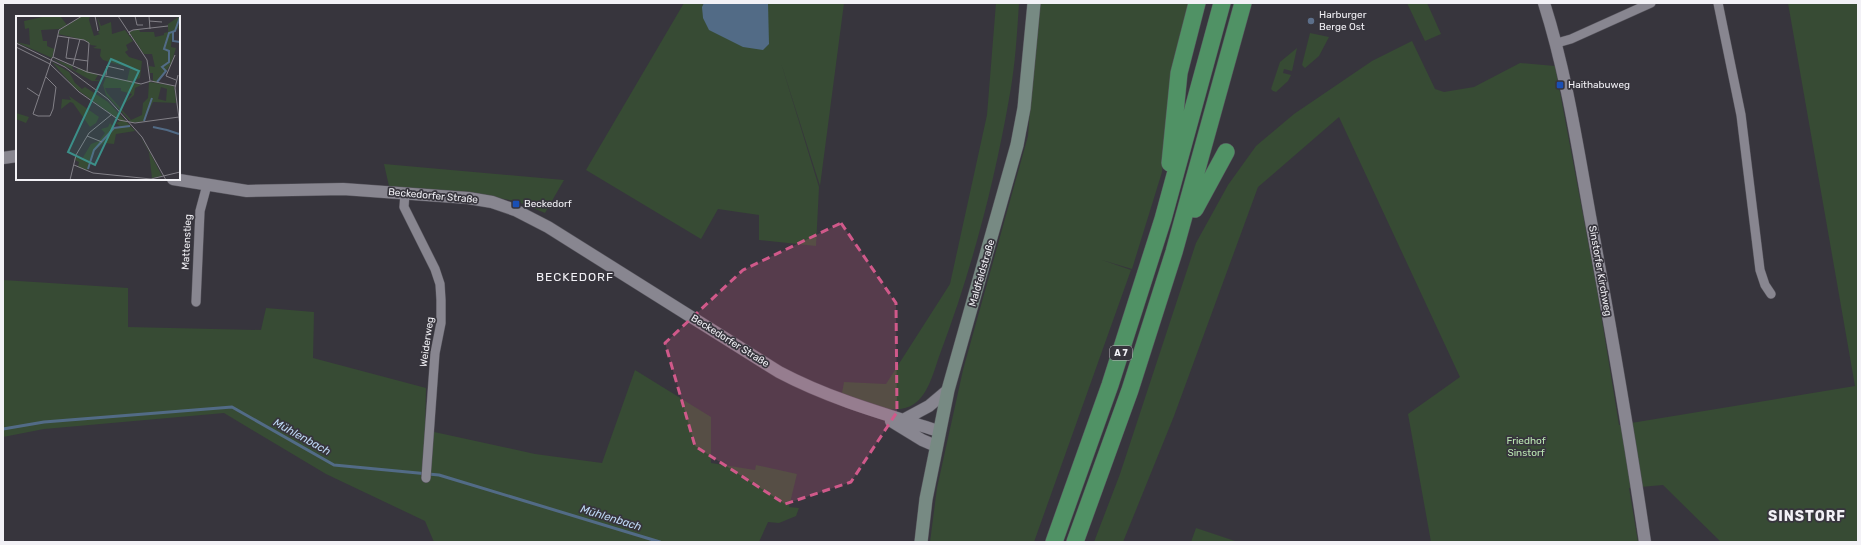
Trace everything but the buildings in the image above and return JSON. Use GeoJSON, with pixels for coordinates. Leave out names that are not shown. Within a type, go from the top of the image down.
{"type":"FeatureCollection","features":[{"type":"Feature","properties":{"kind":"highway"},"geometry":{"type":"LineString","coordinates":[[1163,219],[1179,73],[1196,3]]}},
{"type":"Feature","properties":{"kind":"highway","name":"A 7"},"geometry":{"type":"LineString","coordinates":[[1054,542],[1110,386],[1163,219],[1222,3]]}},
{"type":"Feature","properties":{"kind":"highway","name":"A 7"},"geometry":{"type":"LineString","coordinates":[[1075,542],[1130,390],[1174,252],[1243,3]]}},
{"type":"Feature","properties":{"kind":"highway"},"geometry":{"type":"LineString","coordinates":[[1174,252],[1206,185],[1226,152]]}},
{"type":"Feature","properties":{"kind":"main road","name":"Maldfeldstraße"},"geometry":{"type":"LineString","coordinates":[[920,542],[926,499],[948,390],[1017,145],[1024,108],[1034,3]]}},
{"type":"Feature","properties":{"kind":"street","name":"Sinstorfer Kirchweg"},"geometry":{"type":"LineString","coordinates":[[1544,3],[1557,43],[1606,305],[1645,542]]}},
{"type":"Feature","properties":{"kind":"street"},"geometry":{"type":"LineString","coordinates":[[1557,43],[1571,39],[1651,3]]}},
{"type":"Feature","properties":{"kind":"street"},"geometry":{"type":"LineString","coordinates":[[1718,3],[1740,115],[1760,270],[1765,285],[1771,294]]}},
{"type":"Feature","properties":{"kind":"street"},"geometry":{"type":"LineString","coordinates":[[3,158],[16,156]]}},
{"type":"Feature","properties":{"kind":"street","name":"Beckedorfer Straße"},"geometry":{"type":"LineString","coordinates":[[178,180],[246,191],[343,189],[468,198],[492,202],[515,210],[548,227],[779,372],[806,387],[878,413],[939,431]]}},
{"type":"Feature","properties":{"kind":"street","name":"Mattenstieg"},"geometry":{"type":"LineString","coordinates":[[196,302],[200,211],[206,185]]}},
{"type":"Feature","properties":{"kind":"street","name":"Weiderweg"},"geometry":{"type":"LineString","coordinates":[[405,194],[404,207],[435,269],[442,300],[441,323],[435,353],[426,478]]}},
{"type":"Feature","properties":{"kind":"street"},"geometry":{"type":"LineString","coordinates":[[903,420],[929,406],[948,390]]}},
{"type":"Feature","properties":{"kind":"street","name":"Beckedorfer Straße"},"geometry":{"type":"LineString","coordinates":[[878,413],[922,440],[936,446]]}},
{"type":"Feature","properties":{"kind":"highlighted area"},"geometry":{"type":"Polygon","coordinates":[[[841,223],[896,303],[897,412],[851,482],[785,504],[695,446],[665,343],[743,270],[841,223]]]}},
{"type":"Feature","properties":{"kind":"green space"},"geometry":{"type":"Polygon","coordinates":[[[684,3],[844,3],[820,186],[781,63],[819,187],[816,246],[759,240],[759,215],[718,209],[701,239],[586,170],[684,3]]]}},
{"type":"Feature","properties":{"kind":"green space"},"geometry":{"type":"Polygon","coordinates":[[[996,3],[1019,3],[1016,51],[1003,131],[989,196],[962,292],[933,374],[924,394],[919,400],[906,408],[897,409],[888,409],[868,404],[842,393],[844,382],[886,384],[950,284],[987,115],[996,3]]]}},
{"type":"Feature","properties":{"kind":"green space"},"geometry":{"type":"Polygon","coordinates":[[[1038,3],[1190,3],[1174,69],[1162,172],[1132,269],[1102,260],[1131,270],[1034,542],[930,542],[937,488],[963,370],[1028,136],[1038,3]]]}},
{"type":"Feature","properties":{"kind":"green space"},"geometry":{"type":"Polygon","coordinates":[[[1407,3],[1427,3],[1441,34],[1425,41],[1407,3]]]}},
{"type":"Feature","properties":{"kind":"green space","name":"Friedhof Sinstorf"},"geometry":{"type":"Polygon","coordinates":[[[1788,3],[1858,3],[1858,542],[1721,542],[1663,485],[1629,488],[1638,542],[1431,542],[1408,414],[1460,377],[1339,117],[1258,187],[1174,416],[1123,542],[1094,542],[1120,474],[1196,243],[1228,185],[1256,146],[1294,114],[1372,61],[1412,41],[1435,89],[1444,92],[1474,87],[1520,63],[1555,66],[1596,284],[1619,425],[1855,386],[1788,3]]]}},
{"type":"Feature","properties":{"kind":"green space"},"geometry":{"type":"Polygon","coordinates":[[[1310,33],[1329,37],[1319,56],[1305,68],[1302,65],[1310,33]]]}},
{"type":"Feature","properties":{"kind":"green space"},"geometry":{"type":"Polygon","coordinates":[[[1297,48],[1292,71],[1284,69],[1283,73],[1291,75],[1288,81],[1276,92],[1273,91],[1271,89],[1280,62],[1297,48]]]}},
{"type":"Feature","properties":{"kind":"green space"},"geometry":{"type":"Polygon","coordinates":[[[384,164],[564,180],[545,213],[516,201],[469,193],[389,186],[384,164]]]}},
{"type":"Feature","properties":{"kind":"green space"},"geometry":{"type":"Polygon","coordinates":[[[3,280],[128,288],[128,327],[261,330],[266,308],[314,312],[313,358],[426,388],[425,430],[535,454],[602,463],[635,370],[711,417],[711,463],[755,470],[756,465],[797,474],[789,507],[799,508],[796,516],[779,523],[768,522],[759,542],[434,542],[425,521],[326,474],[224,413],[44,429],[3,437],[3,280]]]}},
{"type":"Feature","properties":{"kind":"green space"},"geometry":{"type":"Polygon","coordinates":[[[1196,528],[1238,542],[1191,542],[1196,528]]]}},
{"type":"Feature","properties":{"kind":"water"},"geometry":{"type":"Polygon","coordinates":[[[704,3],[768,3],[769,44],[763,50],[743,47],[709,30],[703,18],[702,7],[704,3]]]}},
{"type":"Feature","properties":{"kind":"waterway","name":"Mühlenbach"},"geometry":{"type":"LineString","coordinates":[[3,429],[44,422],[232,407],[334,465],[439,475],[660,542]]}},
{"type":"Feature","properties":{"kind":"place","name":"Harburger Berge Ost"},"geometry":{"type":"Point","coordinates":[1311,21]}},
{"type":"Feature","properties":{"kind":"place","name":"Haithabuweg"},"geometry":{"type":"Point","coordinates":[1560,85]}},
{"type":"Feature","properties":{"kind":"place","name":"Beckedorf"},"geometry":{"type":"Point","coordinates":[516,204]}},
{"type":"Feature","properties":{"kind":"district","name":"BECKEDORF"},"geometry":{"type":"Point","coordinates":[575,277]}},
{"type":"Feature","properties":{"kind":"district","name":"SINSTORF"},"geometry":{"type":"Point","coordinates":[1807,516]}}]}
